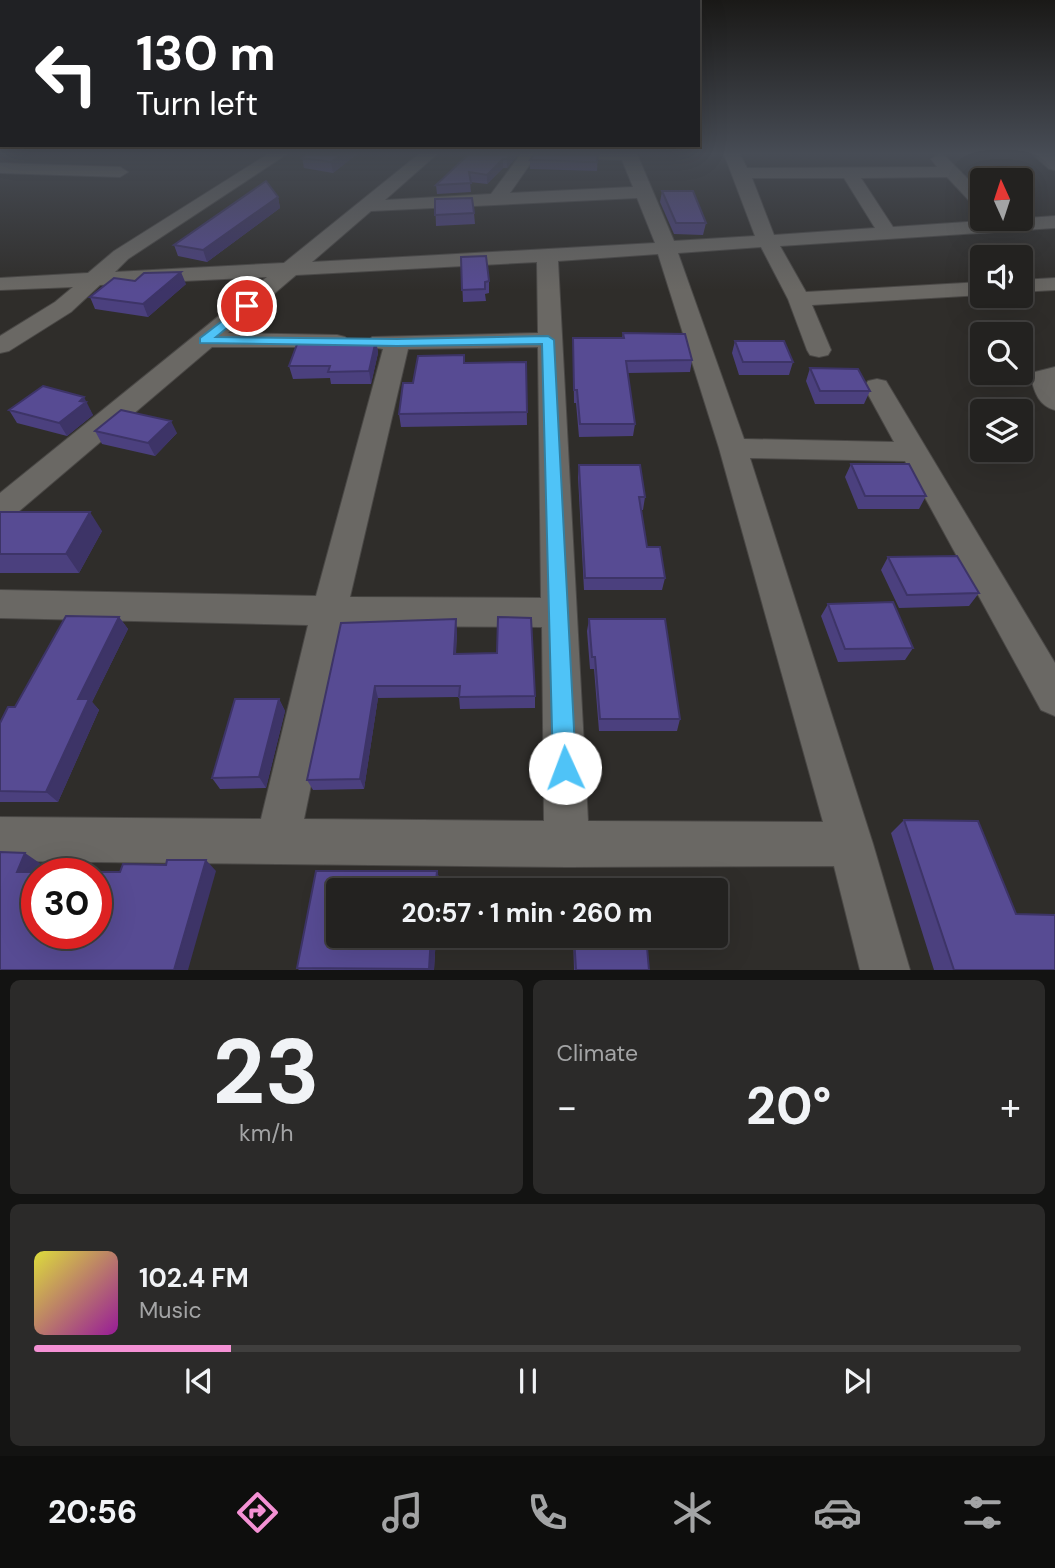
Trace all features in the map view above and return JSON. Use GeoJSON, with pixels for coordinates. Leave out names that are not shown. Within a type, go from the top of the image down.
{"type":"FeatureCollection","features":[{"type":"Feature","properties":{"kind":"street"},"geometry":{"type":"LineString","coordinates":[[0,346],[63,307],[121,255],[208,199]]}},
{"type":"Feature","properties":{"kind":"street"},"geometry":{"type":"LineString","coordinates":[[0,510],[375,199]]}},
{"type":"Feature","properties":{"kind":"street"},"geometry":{"type":"LineString","coordinates":[[367,206],[510,199]]}},
{"type":"Feature","properties":{"kind":"street"},"geometry":{"type":"LineString","coordinates":[[646,199],[666,246],[733,448],[851,844],[885,970]]}},
{"type":"Feature","properties":{"kind":"street"},"geometry":{"type":"LineString","coordinates":[[751,199],[766,239],[799,299],[819,350]]}},
{"type":"Feature","properties":{"kind":"street"},"geometry":{"type":"LineString","coordinates":[[866,199],[887,232]]}},
{"type":"Feature","properties":{"kind":"street"},"geometry":{"type":"LineString","coordinates":[[1033,222],[1055,222]]}},
{"type":"Feature","properties":{"kind":"street"},"geometry":{"type":"LineString","coordinates":[[0,284],[547,256],[970,225]]}},
{"type":"Feature","properties":{"kind":"street"},"geometry":{"type":"LineString","coordinates":[[547,256],[567,845]]}},
{"type":"Feature","properties":{"kind":"street"},"geometry":{"type":"LineString","coordinates":[[1033,285],[1055,284]]}},
{"type":"Feature","properties":{"kind":"street"},"geometry":{"type":"LineString","coordinates":[[799,299],[970,289]]}},
{"type":"Feature","properties":{"kind":"street"},"geometry":{"type":"LineString","coordinates":[[204,340],[397,343],[548,340]]}},
{"type":"Feature","properties":{"kind":"street"},"geometry":{"type":"LineString","coordinates":[[278,840],[329,611],[397,343]]}},
{"type":"Feature","properties":{"kind":"street"},"geometry":{"type":"LineString","coordinates":[[1055,375],[1044,377],[1046,392],[1055,402]]}},
{"type":"Feature","properties":{"kind":"street"},"geometry":{"type":"LineString","coordinates":[[877,387],[1055,698]]}},
{"type":"Feature","properties":{"kind":"street"},"geometry":{"type":"LineString","coordinates":[[733,448],[913,452]]}},
{"type":"Feature","properties":{"kind":"street"},"geometry":{"type":"LineString","coordinates":[[0,604],[559,613]]}},
{"type":"Feature","properties":{"kind":"street"},"geometry":{"type":"LineString","coordinates":[[0,839],[567,845],[851,844]]}},
{"type":"Feature","properties":{"kind":"building"},"geometry":{"type":"Polygon","coordinates":[[[240,199],[275,199],[203,250],[174,245],[240,199]]]}},
{"type":"Feature","properties":{"kind":"building"},"geometry":{"type":"Polygon","coordinates":[[[435,199],[472,199],[474,213],[435,215],[435,199]]]}},
{"type":"Feature","properties":{"kind":"building"},"geometry":{"type":"Polygon","coordinates":[[[666,199],[696,199],[706,223],[676,223],[666,199]]]}},
{"type":"Feature","properties":{"kind":"building"},"geometry":{"type":"Polygon","coordinates":[[[486,256],[489,281],[485,282],[485,289],[462,290],[461,257],[486,256]]]}},
{"type":"Feature","properties":{"kind":"building"},"geometry":{"type":"Polygon","coordinates":[[[181,272],[143,304],[90,297],[114,278],[135,281],[144,273],[181,272]]]}},
{"type":"Feature","properties":{"kind":"building"},"geometry":{"type":"Polygon","coordinates":[[[623,333],[685,334],[692,360],[626,361],[635,424],[580,424],[577,390],[574,390],[573,338],[624,338],[623,333]]]}},
{"type":"Feature","properties":{"kind":"building"},"geometry":{"type":"Polygon","coordinates":[[[299,339],[376,340],[369,371],[328,372],[330,366],[289,366],[299,339]]]}},
{"type":"Feature","properties":{"kind":"building"},"geometry":{"type":"Polygon","coordinates":[[[735,341],[784,341],[793,362],[743,362],[735,341]]]}},
{"type":"Feature","properties":{"kind":"building"},"geometry":{"type":"Polygon","coordinates":[[[464,355],[464,363],[526,362],[527,412],[399,414],[403,383],[413,383],[418,356],[464,355]]]}},
{"type":"Feature","properties":{"kind":"building"},"geometry":{"type":"Polygon","coordinates":[[[810,368],[858,369],[870,391],[820,391],[810,368]]]}},
{"type":"Feature","properties":{"kind":"building"},"geometry":{"type":"Polygon","coordinates":[[[43,386],[84,397],[80,401],[86,402],[59,423],[9,410],[43,386]]]}},
{"type":"Feature","properties":{"kind":"building"},"geometry":{"type":"Polygon","coordinates":[[[121,410],[171,421],[148,443],[95,431],[121,410]]]}},
{"type":"Feature","properties":{"kind":"building"},"geometry":{"type":"Polygon","coordinates":[[[851,464],[909,464],[926,496],[865,496],[851,464]]]}},
{"type":"Feature","properties":{"kind":"building"},"geometry":{"type":"Polygon","coordinates":[[[579,465],[640,465],[645,497],[639,497],[647,547],[660,547],[665,578],[585,578],[579,465]]]}},
{"type":"Feature","properties":{"kind":"building"},"geometry":{"type":"Polygon","coordinates":[[[0,512],[90,512],[66,554],[0,554],[0,512]]]}},
{"type":"Feature","properties":{"kind":"building"},"geometry":{"type":"Polygon","coordinates":[[[957,556],[979,593],[907,595],[888,557],[957,556]]]}},
{"type":"Feature","properties":{"kind":"building"},"geometry":{"type":"Polygon","coordinates":[[[893,602],[913,648],[845,649],[828,604],[893,602]]]}},
{"type":"Feature","properties":{"kind":"building"},"geometry":{"type":"Polygon","coordinates":[[[66,616],[119,617],[78,699],[89,699],[46,792],[0,791],[0,723],[8,707],[15,707],[66,616]]]}},
{"type":"Feature","properties":{"kind":"building"},"geometry":{"type":"Polygon","coordinates":[[[498,617],[531,618],[535,696],[459,697],[460,686],[375,686],[360,779],[307,780],[341,623],[456,619],[454,654],[497,653],[498,617]]]}},
{"type":"Feature","properties":{"kind":"building"},"geometry":{"type":"Polygon","coordinates":[[[589,619],[665,619],[680,719],[600,719],[589,619]]]}},
{"type":"Feature","properties":{"kind":"building"},"geometry":{"type":"Polygon","coordinates":[[[235,699],[279,699],[259,777],[212,778],[235,699]]]}},
{"type":"Feature","properties":{"kind":"building"},"geometry":{"type":"Polygon","coordinates":[[[904,820],[978,821],[1016,914],[1055,915],[1055,970],[954,970],[904,820]]]}},
{"type":"Feature","properties":{"kind":"building"},"geometry":{"type":"Polygon","coordinates":[[[0,852],[25,853],[17,872],[21,872],[21,949],[112,949],[112,872],[120,872],[123,864],[166,865],[167,860],[206,860],[174,970],[0,970],[0,852]]]}},
{"type":"Feature","properties":{"kind":"building"},"geometry":{"type":"Polygon","coordinates":[[[316,871],[437,871],[436,878],[326,878],[326,948],[430,948],[429,969],[297,968],[316,871]]]}},
{"type":"Feature","properties":{"kind":"building"},"geometry":{"type":"Polygon","coordinates":[[[575,948],[647,948],[649,970],[576,970],[575,948]]]}},
{"type":"Feature","properties":{"kind":"route"},"geometry":{"type":"LineString","coordinates":[[247,306],[204,340],[397,343],[548,340],[565,768]]}}]}
